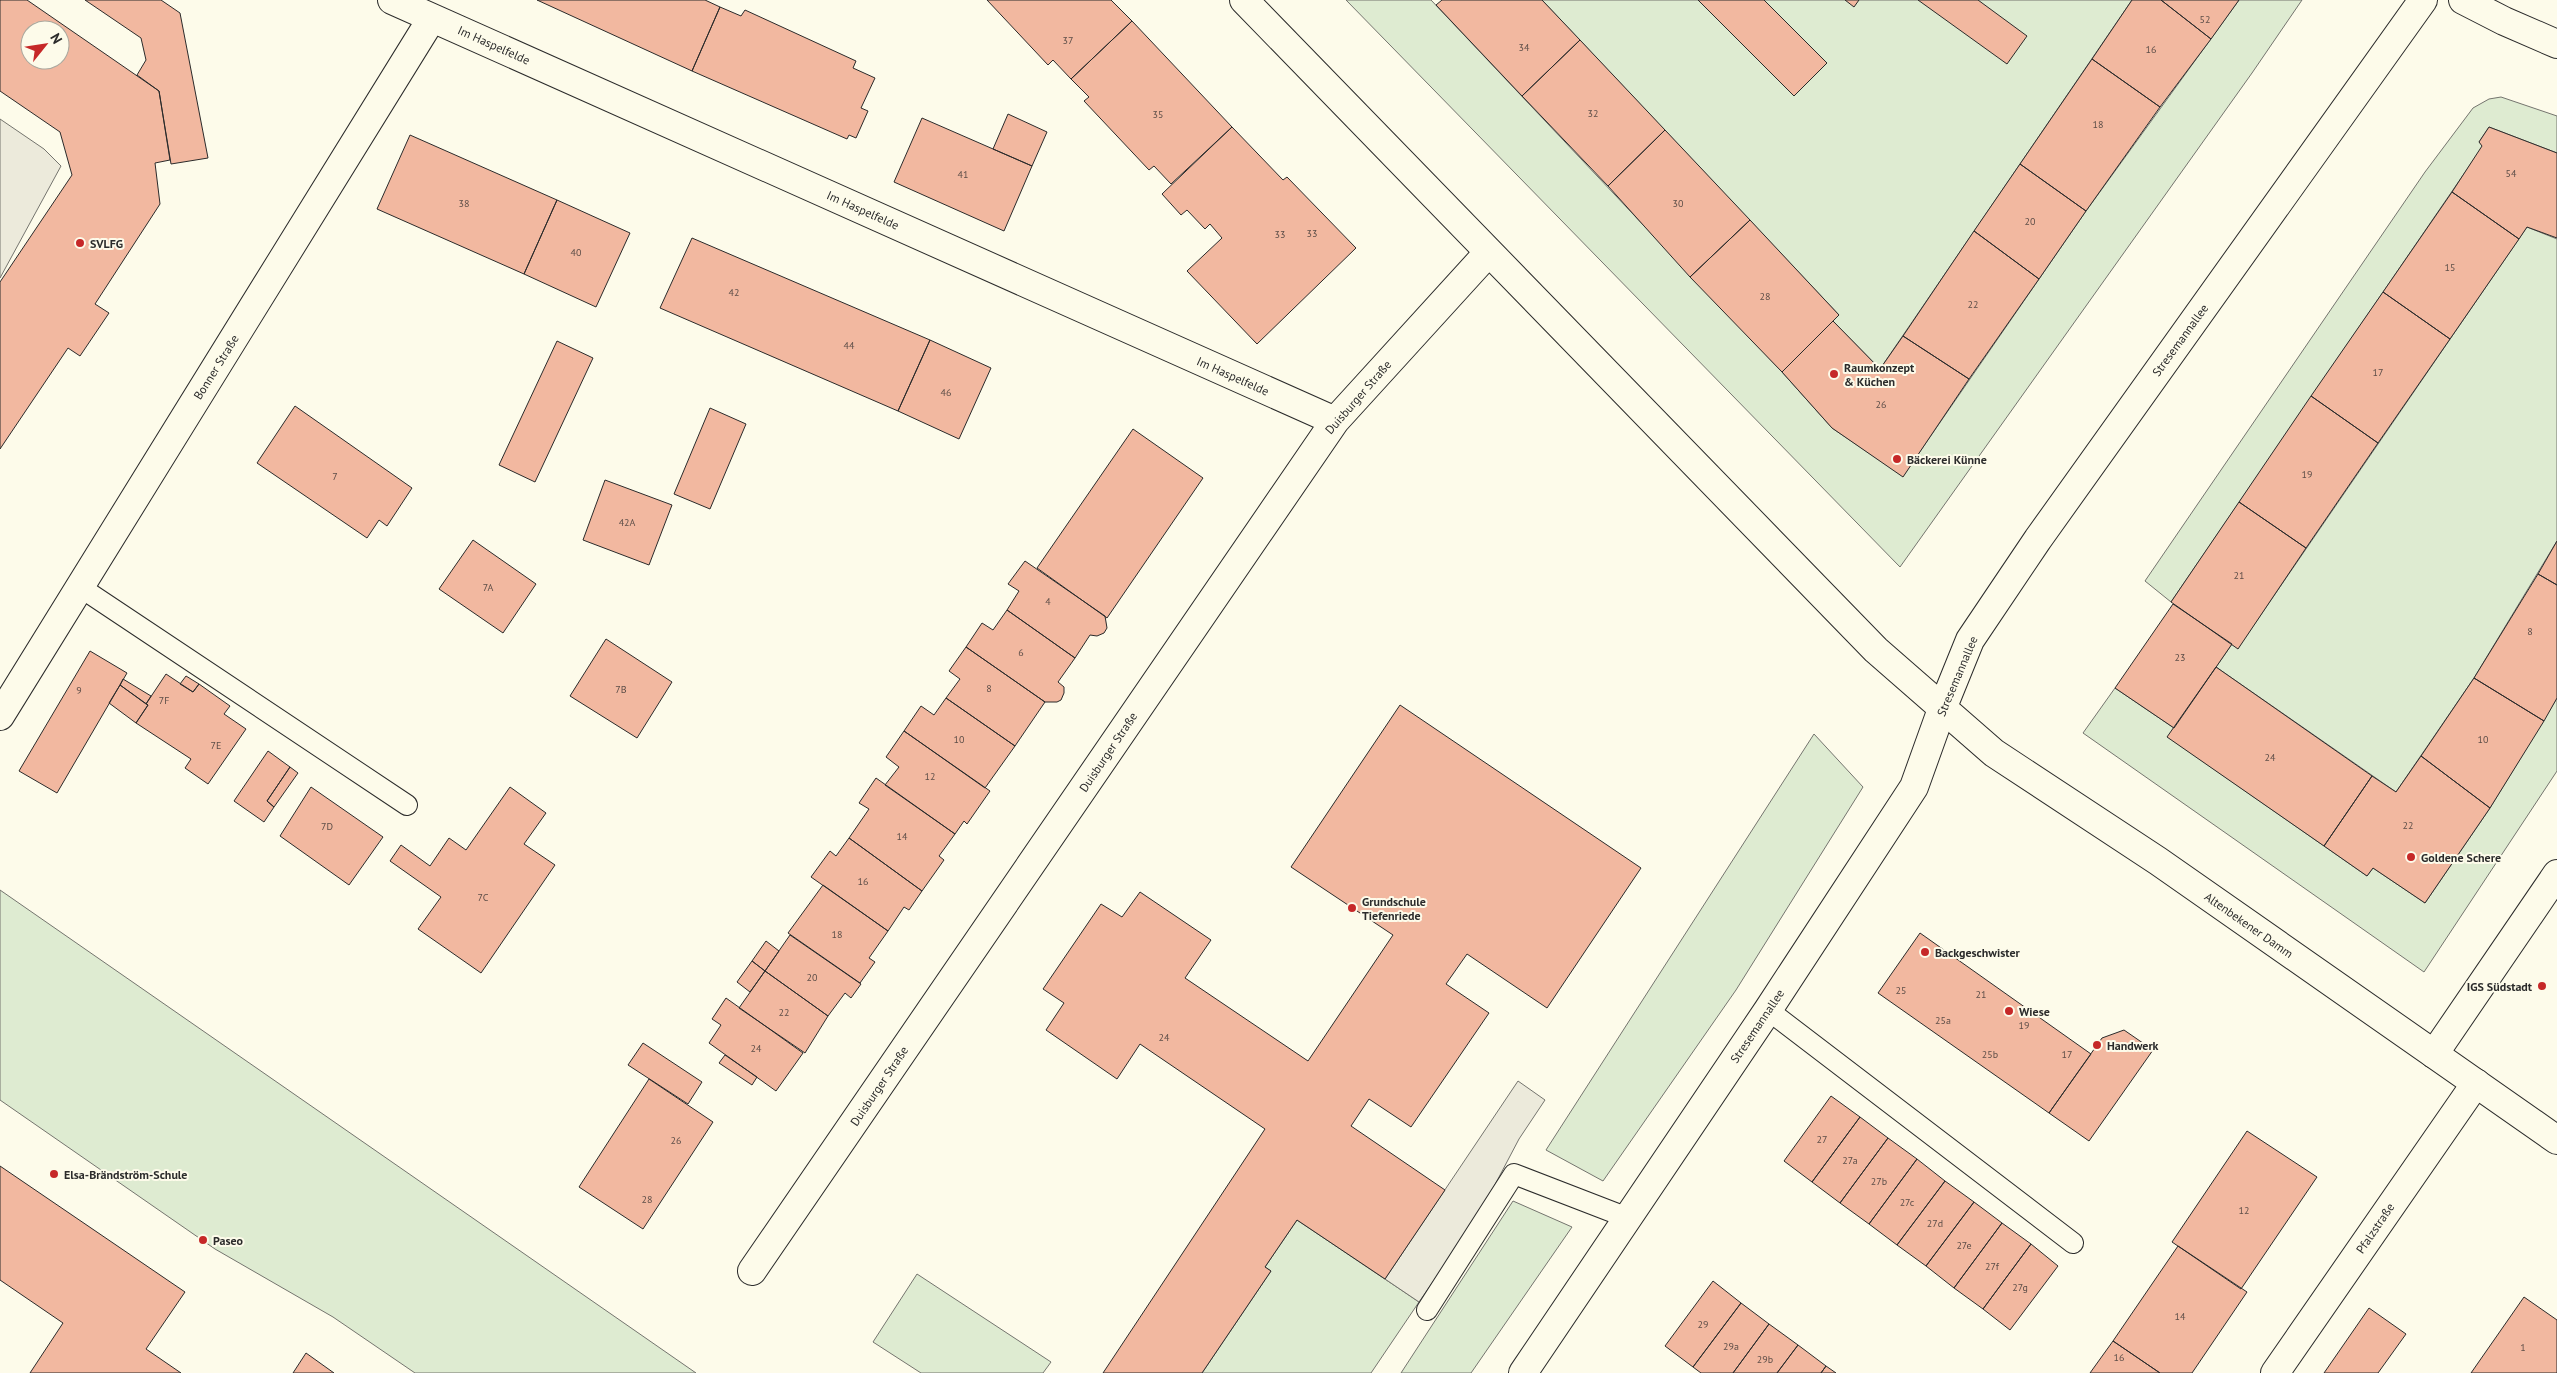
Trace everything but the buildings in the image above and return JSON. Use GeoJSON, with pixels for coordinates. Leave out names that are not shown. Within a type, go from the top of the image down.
{"type":"FeatureCollection","features":[{"type":"Feature","properties":{"kind":"street","name":"Im Haspelfelde"},"geometry":{"type":"LineString","coordinates":[[392,0],[1335,421]]}},
{"type":"Feature","properties":{"kind":"street","name":"Altenbekener Damm"},"geometry":{"type":"LineString","coordinates":[[1244,0],[1876,650],[1942,709],[1994,753],[2158,861],[2557,1140]]}},
{"type":"Feature","properties":{"kind":"street","name":"Stresemannallee"},"geometry":{"type":"LineString","coordinates":[[1523,1373],[1768,1010],[1914,787],[1942,709],[1970,640],[2038,539],[2424,0]]}},
{"type":"Feature","properties":{"kind":"street"},"geometry":{"type":"LineString","coordinates":[[2463,0],[2504,21],[2557,44]]}},
{"type":"Feature","properties":{"kind":"street","name":"Bonner Straße"},"geometry":{"type":"LineString","coordinates":[[0,716],[432,18]]}},
{"type":"Feature","properties":{"kind":"street","name":"Duisburger Straße"},"geometry":{"type":"LineString","coordinates":[[752,1271],[1335,421],[1488,253]]}},
{"type":"Feature","properties":{"kind":"street"},"geometry":{"type":"LineString","coordinates":[[2434,1054],[2557,874]]}},
{"type":"Feature","properties":{"kind":"street","name":"Pfalzstraße"},"geometry":{"type":"LineString","coordinates":[[2275,1373],[2476,1083]]}},
{"type":"Feature","properties":{"kind":"lane"},"geometry":{"type":"LineString","coordinates":[[80,587],[407,805]]}},
{"type":"Feature","properties":{"kind":"lane"},"geometry":{"type":"LineString","coordinates":[[1768,1010],[2073,1243]]}},
{"type":"Feature","properties":{"kind":"lane"},"geometry":{"type":"LineString","coordinates":[[1427,1310],[1514,1174],[1628,1218]]}},
{"type":"Feature","properties":{"kind":"green space"},"geometry":{"type":"Polygon","coordinates":[[[1346,0],[1431,0],[1782,372],[1832,428],[1903,476],[2086,211],[2239,0],[2302,0],[1900,567],[1346,0]]]}},
{"type":"Feature","properties":{"kind":"green space"},"geometry":{"type":"Polygon","coordinates":[[[1542,0],[2132,0],[1880,369],[1833,321],[1839,315],[1542,0]]]}},
{"type":"Feature","properties":{"kind":"green space"},"geometry":{"type":"Polygon","coordinates":[[[2501,97],[2557,116],[2557,153],[2489,127],[2479,142],[2483,146],[2171,602],[2145,581],[2425,172],[2473,108],[2489,99],[2501,97]]]}},
{"type":"Feature","properties":{"kind":"green space"},"geometry":{"type":"Polygon","coordinates":[[[2527,227],[2557,239],[2557,541],[2474,678],[2396,792],[2216,667],[2232,644],[2238,648],[2527,227]]]}},
{"type":"Feature","properties":{"kind":"green space"},"geometry":{"type":"Polygon","coordinates":[[[2115,688],[2174,728],[2168,737],[2367,876],[2373,868],[2425,903],[2490,808],[2557,698],[2557,771],[2424,972],[2083,733],[2115,688]]]}},
{"type":"Feature","properties":{"kind":"green space"},"geometry":{"type":"Polygon","coordinates":[[[1814,734],[1863,787],[1736,990],[1603,1181],[1546,1150],[1814,734]]]}},
{"type":"Feature","properties":{"kind":"green space"},"geometry":{"type":"Polygon","coordinates":[[[0,890],[696,1373],[415,1373],[333,1317],[215,1249],[0,1100],[0,890]]]}},
{"type":"Feature","properties":{"kind":"green space"},"geometry":{"type":"Polygon","coordinates":[[[1513,1201],[1572,1227],[1471,1373],[1401,1373],[1513,1201]]]}},
{"type":"Feature","properties":{"kind":"green space"},"geometry":{"type":"Polygon","coordinates":[[[1297,1220],[1419,1302],[1371,1373],[1202,1373],[1271,1271],[1265,1267],[1297,1220]]]}},
{"type":"Feature","properties":{"kind":"green space"},"geometry":{"type":"Polygon","coordinates":[[[917,1274],[1051,1362],[1043,1373],[921,1373],[873,1342],[917,1274]]]}},
{"type":"Feature","properties":{"kind":"shaded area"},"geometry":{"type":"Polygon","coordinates":[[[0,119],[44,149],[61,166],[0,278],[0,119]]]}},
{"type":"Feature","properties":{"kind":"shaded area"},"geometry":{"type":"Polygon","coordinates":[[[1518,1081],[1545,1100],[1519,1139],[1479,1215],[1419,1302],[1385,1279],[1518,1081]]]}},
{"type":"Feature","properties":{"kind":"place","name":"SVLFG"},"geometry":{"type":"Point","coordinates":[80,243]}},
{"type":"Feature","properties":{"kind":"place","name":"Raumkonzept & Küchen"},"geometry":{"type":"Point","coordinates":[1834,374]}},
{"type":"Feature","properties":{"kind":"place","name":"Bäckerei Künne"},"geometry":{"type":"Point","coordinates":[1897,459]}},
{"type":"Feature","properties":{"kind":"place","name":"Goldene Schere"},"geometry":{"type":"Point","coordinates":[2411,857]}},
{"type":"Feature","properties":{"kind":"place","name":"Grundschule Tiefenriede"},"geometry":{"type":"Point","coordinates":[1352,908]}},
{"type":"Feature","properties":{"kind":"place","name":"Backgeschwister"},"geometry":{"type":"Point","coordinates":[1925,952]}},
{"type":"Feature","properties":{"kind":"place","name":"IGS Südstadt"},"geometry":{"type":"Point","coordinates":[2542,986]}},
{"type":"Feature","properties":{"kind":"place","name":"Wiese"},"geometry":{"type":"Point","coordinates":[2009,1011]}},
{"type":"Feature","properties":{"kind":"place","name":"Handwerk"},"geometry":{"type":"Point","coordinates":[2097,1045]}},
{"type":"Feature","properties":{"kind":"place","name":"Elsa-Brändström-Schule"},"geometry":{"type":"Point","coordinates":[54,1174]}},
{"type":"Feature","properties":{"kind":"place","name":"Paseo"},"geometry":{"type":"Point","coordinates":[203,1240]}}]}
